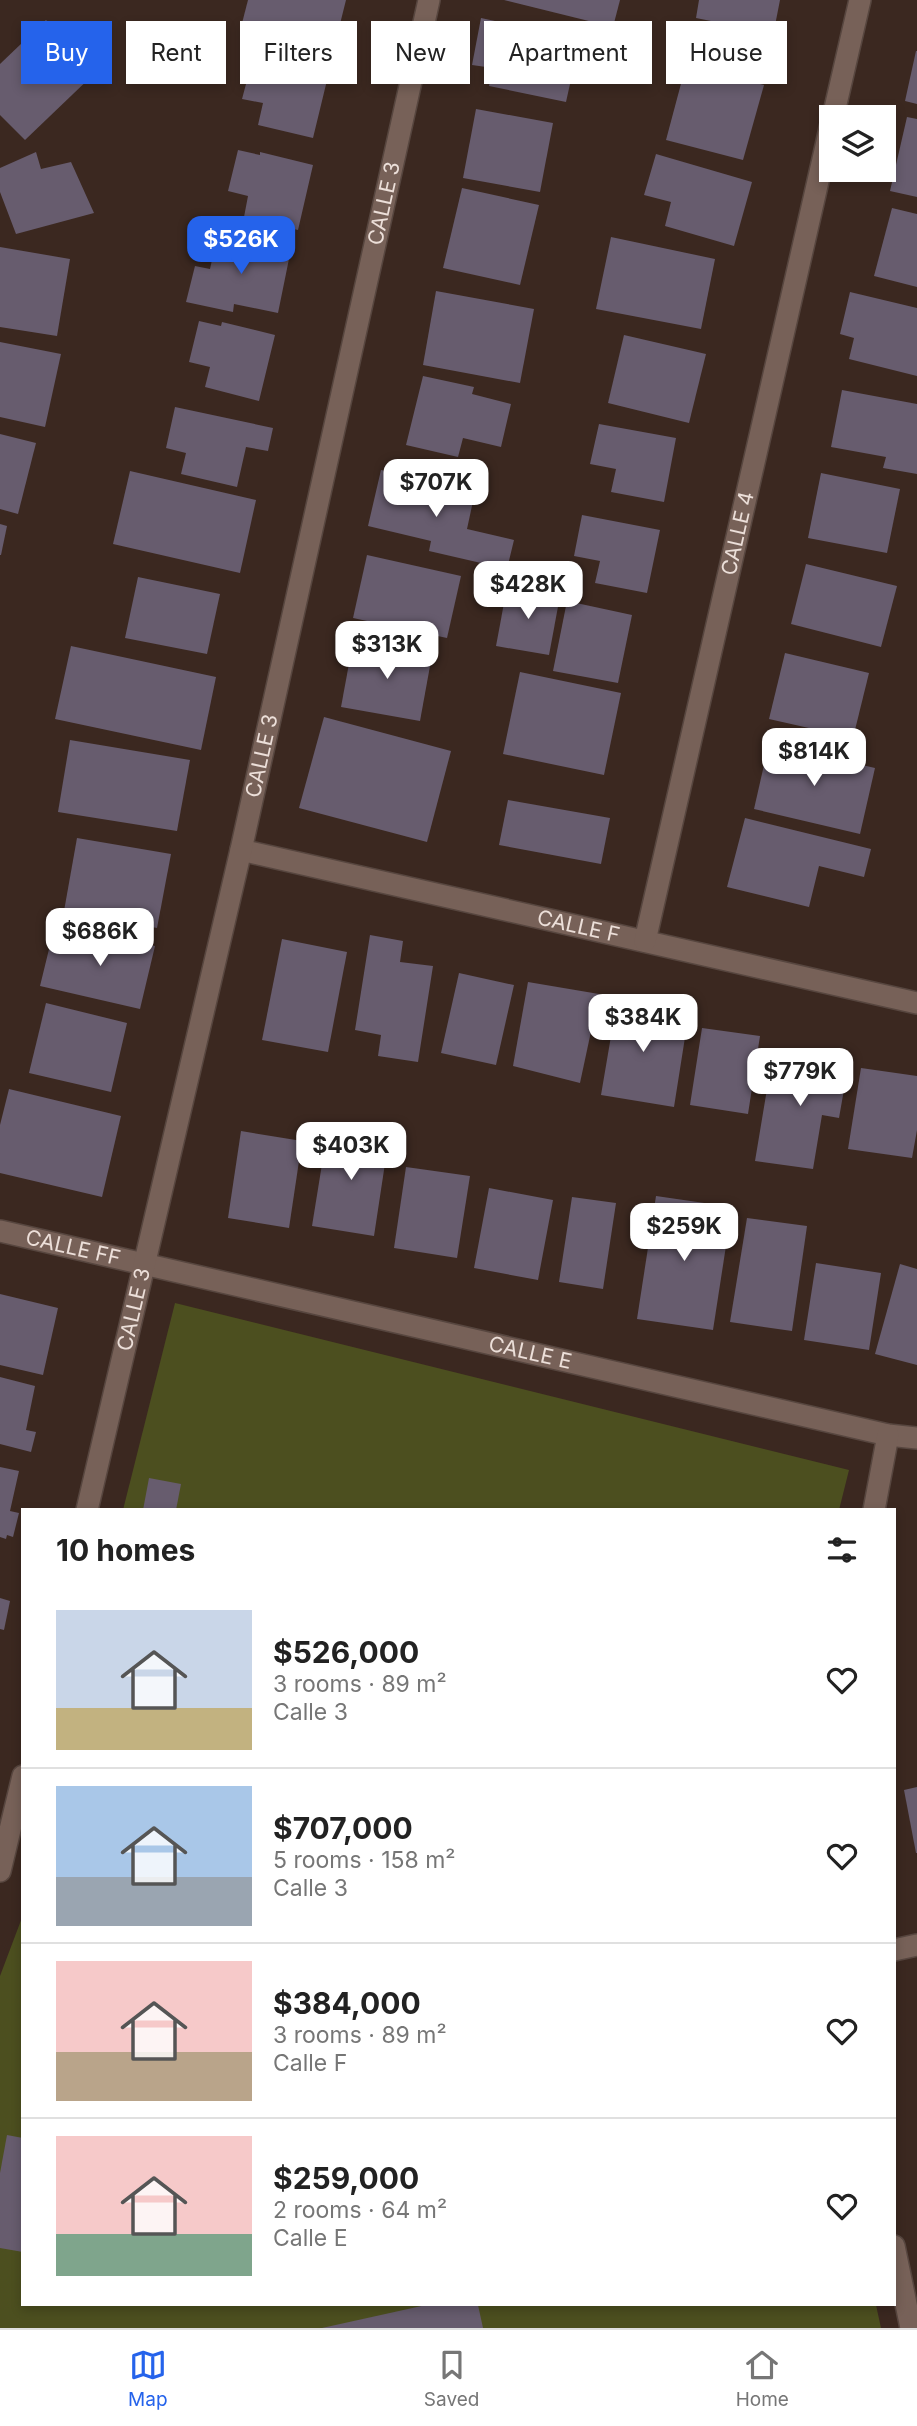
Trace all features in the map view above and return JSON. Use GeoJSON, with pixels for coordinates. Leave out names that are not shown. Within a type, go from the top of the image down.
{"type":"FeatureCollection","features":[{"type":"Feature","properties":{"kind":"street","name":"CALLE 3"},"geometry":{"type":"LineString","coordinates":[[87,1508],[241,850],[429,0]]}},
{"type":"Feature","properties":{"kind":"street"},"geometry":{"type":"LineString","coordinates":[[836,105],[860,0]]}},
{"type":"Feature","properties":{"kind":"street","name":"CALLE 4"},"geometry":{"type":"LineString","coordinates":[[645,941],[819,177]]}},
{"type":"Feature","properties":{"kind":"street","name":"CALLE F"},"geometry":{"type":"LineString","coordinates":[[241,850],[917,1003]]}},
{"type":"Feature","properties":{"kind":"street","name":"CALLE FF"},"geometry":{"type":"LineString","coordinates":[[0,1231],[146,1264]]}},
{"type":"Feature","properties":{"kind":"street","name":"CALLE E"},"geometry":{"type":"LineString","coordinates":[[146,1264],[888,1435],[917,1438]]}},
{"type":"Feature","properties":{"kind":"street"},"geometry":{"type":"LineString","coordinates":[[874,1508],[888,1435]]}},
{"type":"Feature","properties":{"kind":"street"},"geometry":{"type":"LineString","coordinates":[[0,1871],[21,1784]]}},
{"type":"Feature","properties":{"kind":"street"},"geometry":{"type":"LineString","coordinates":[[896,1950],[917,1945]]}},
{"type":"Feature","properties":{"kind":"street"},"geometry":{"type":"LineString","coordinates":[[896,2256],[911,2328]]}},
{"type":"Feature","properties":{"kind":"green space"},"geometry":{"type":"Polygon","coordinates":[[[175,1303],[849,1470],[840,1508],[124,1508],[175,1303]]]}},
{"type":"Feature","properties":{"kind":"green space"},"geometry":{"type":"Polygon","coordinates":[[[21,1920],[21,2306],[876,2306],[881,2328],[0,2328],[0,1976],[21,1920]]]}},
{"type":"Feature","properties":{"kind":"building"},"geometry":{"type":"Polygon","coordinates":[[[248,0],[346,0],[341,21],[243,21],[248,0]]]}},
{"type":"Feature","properties":{"kind":"building"},"geometry":{"type":"Polygon","coordinates":[[[504,0],[620,0],[615,21],[589,21],[504,0]]]}},
{"type":"Feature","properties":{"kind":"building"},"geometry":{"type":"Polygon","coordinates":[[[699,0],[780,0],[776,21],[711,21],[696,18],[699,0]]]}},
{"type":"Feature","properties":{"kind":"building"},"geometry":{"type":"Polygon","coordinates":[[[481,18],[495,21],[484,21],[484,67],[472,65],[481,18]]]}},
{"type":"Feature","properties":{"kind":"building"},"geometry":{"type":"Polygon","coordinates":[[[21,44],[21,84],[83,84],[25,140],[0,115],[0,64],[21,44]]]}},
{"type":"Feature","properties":{"kind":"building"},"geometry":{"type":"Polygon","coordinates":[[[917,51],[917,104],[905,101],[917,51]]]}},
{"type":"Feature","properties":{"kind":"building"},"geometry":{"type":"Polygon","coordinates":[[[246,84],[326,84],[313,138],[258,125],[263,103],[242,99],[246,84]]]}},
{"type":"Feature","properties":{"kind":"building"},"geometry":{"type":"Polygon","coordinates":[[[489,84],[570,84],[566,102],[489,84]]]}},
{"type":"Feature","properties":{"kind":"building"},"geometry":{"type":"Polygon","coordinates":[[[681,84],[764,85],[743,160],[666,140],[681,84]]]}},
{"type":"Feature","properties":{"kind":"building"},"geometry":{"type":"Polygon","coordinates":[[[476,109],[553,123],[540,192],[463,178],[476,109]]]}},
{"type":"Feature","properties":{"kind":"building"},"geometry":{"type":"Polygon","coordinates":[[[907,117],[917,119],[917,197],[890,191],[892,182],[896,182],[896,165],[907,117]]]}},
{"type":"Feature","properties":{"kind":"building"},"geometry":{"type":"Polygon","coordinates":[[[238,150],[260,155],[260,152],[313,165],[298,230],[244,217],[248,196],[228,191],[238,150]]]}},
{"type":"Feature","properties":{"kind":"building"},"geometry":{"type":"Polygon","coordinates":[[[36,152],[41,169],[71,162],[94,213],[16,234],[0,192],[0,168],[36,152]]]}},
{"type":"Feature","properties":{"kind":"building"},"geometry":{"type":"Polygon","coordinates":[[[656,154],[752,182],[734,246],[665,226],[671,202],[644,195],[656,154]]]}},
{"type":"Feature","properties":{"kind":"building"},"geometry":{"type":"Polygon","coordinates":[[[462,188],[539,205],[520,285],[443,268],[462,188]]]}},
{"type":"Feature","properties":{"kind":"building"},"geometry":{"type":"Polygon","coordinates":[[[892,208],[917,214],[917,287],[874,276],[892,208]]]}},
{"type":"Feature","properties":{"kind":"building"},"geometry":{"type":"Polygon","coordinates":[[[218,233],[291,249],[278,313],[234,304],[233,312],[186,302],[195,266],[210,269],[218,233]]]}},
{"type":"Feature","properties":{"kind":"building"},"geometry":{"type":"Polygon","coordinates":[[[611,237],[715,259],[701,329],[596,309],[611,237]]]}},
{"type":"Feature","properties":{"kind":"building"},"geometry":{"type":"Polygon","coordinates":[[[0,247],[70,259],[57,336],[0,327],[0,247]]]}},
{"type":"Feature","properties":{"kind":"building"},"geometry":{"type":"Polygon","coordinates":[[[436,291],[534,309],[520,383],[423,365],[436,291]]]}},
{"type":"Feature","properties":{"kind":"building"},"geometry":{"type":"Polygon","coordinates":[[[850,292],[917,308],[917,376],[849,359],[854,338],[840,334],[850,292]]]}},
{"type":"Feature","properties":{"kind":"building"},"geometry":{"type":"Polygon","coordinates":[[[199,321],[221,326],[222,322],[275,335],[259,401],[205,387],[210,367],[189,362],[199,321]]]}},
{"type":"Feature","properties":{"kind":"building"},"geometry":{"type":"Polygon","coordinates":[[[624,335],[706,354],[689,423],[608,403],[624,335]]]}},
{"type":"Feature","properties":{"kind":"building"},"geometry":{"type":"Polygon","coordinates":[[[0,342],[61,354],[45,427],[0,417],[0,342]]]}},
{"type":"Feature","properties":{"kind":"building"},"geometry":{"type":"Polygon","coordinates":[[[423,376],[474,387],[472,394],[511,404],[501,447],[463,438],[458,457],[406,445],[423,376]]]}},
{"type":"Feature","properties":{"kind":"building"},"geometry":{"type":"Polygon","coordinates":[[[842,390],[917,404],[917,474],[883,468],[886,457],[831,447],[842,390]]]}},
{"type":"Feature","properties":{"kind":"building"},"geometry":{"type":"Polygon","coordinates":[[[175,407],[273,428],[268,451],[246,447],[237,487],[181,474],[186,453],[166,448],[175,407]]]}},
{"type":"Feature","properties":{"kind":"building"},"geometry":{"type":"Polygon","coordinates":[[[599,424],[676,438],[664,502],[611,492],[616,469],[590,464],[599,424]]]}},
{"type":"Feature","properties":{"kind":"building"},"geometry":{"type":"Polygon","coordinates":[[[0,434],[36,443],[18,514],[0,509],[0,434]]]}},
{"type":"Feature","properties":{"kind":"building"},"geometry":{"type":"Polygon","coordinates":[[[381,470],[475,492],[467,529],[514,540],[507,569],[429,551],[431,541],[368,526],[381,470]]]}},
{"type":"Feature","properties":{"kind":"building"},"geometry":{"type":"Polygon","coordinates":[[[130,471],[256,500],[240,573],[113,544],[130,471]]]}},
{"type":"Feature","properties":{"kind":"building"},"geometry":{"type":"Polygon","coordinates":[[[821,473],[900,489],[887,553],[808,538],[821,473]]]}},
{"type":"Feature","properties":{"kind":"building"},"geometry":{"type":"Polygon","coordinates":[[[582,515],[660,530],[647,593],[595,583],[600,561],[574,556],[582,515]]]}},
{"type":"Feature","properties":{"kind":"building"},"geometry":{"type":"Polygon","coordinates":[[[0,524],[7,526],[1,555],[0,555],[0,524]]]}},
{"type":"Feature","properties":{"kind":"building"},"geometry":{"type":"Polygon","coordinates":[[[367,555],[461,576],[447,638],[353,618],[367,555]]]}},
{"type":"Feature","properties":{"kind":"building"},"geometry":{"type":"Polygon","coordinates":[[[806,564],[897,586],[881,647],[791,624],[806,564]]]}},
{"type":"Feature","properties":{"kind":"building"},"geometry":{"type":"Polygon","coordinates":[[[138,577],[220,594],[207,654],[125,638],[138,577]]]}},
{"type":"Feature","properties":{"kind":"building"},"geometry":{"type":"Polygon","coordinates":[[[507,587],[560,596],[549,655],[496,646],[507,587]]]}},
{"type":"Feature","properties":{"kind":"building"},"geometry":{"type":"Polygon","coordinates":[[[567,601],[632,615],[618,683],[553,671],[567,601]]]}},
{"type":"Feature","properties":{"kind":"building"},"geometry":{"type":"Polygon","coordinates":[[[353,642],[432,655],[420,721],[341,707],[353,642]]]}},
{"type":"Feature","properties":{"kind":"building"},"geometry":{"type":"Polygon","coordinates":[[[71,646],[216,677],[201,750],[55,719],[71,646]]]}},
{"type":"Feature","properties":{"kind":"building"},"geometry":{"type":"Polygon","coordinates":[[[785,653],[869,673],[853,738],[769,719],[785,653]]]}},
{"type":"Feature","properties":{"kind":"building"},"geometry":{"type":"Polygon","coordinates":[[[520,672],[621,693],[604,775],[503,754],[520,672]]]}},
{"type":"Feature","properties":{"kind":"building"},"geometry":{"type":"Polygon","coordinates":[[[324,717],[451,751],[427,842],[299,808],[324,717]]]}},
{"type":"Feature","properties":{"kind":"building"},"geometry":{"type":"Polygon","coordinates":[[[70,740],[190,760],[177,831],[58,812],[70,740]]]}},
{"type":"Feature","properties":{"kind":"building"},"geometry":{"type":"Polygon","coordinates":[[[769,743],[875,768],[860,834],[754,809],[769,743]]]}},
{"type":"Feature","properties":{"kind":"building"},"geometry":{"type":"Polygon","coordinates":[[[508,800],[610,818],[601,864],[499,845],[508,800]]]}},
{"type":"Feature","properties":{"kind":"building"},"geometry":{"type":"Polygon","coordinates":[[[745,818],[871,849],[864,877],[819,866],[809,907],[727,887],[745,818]]]}},
{"type":"Feature","properties":{"kind":"building"},"geometry":{"type":"Polygon","coordinates":[[[77,838],[171,854],[157,928],[64,911],[77,838]]]}},
{"type":"Feature","properties":{"kind":"building"},"geometry":{"type":"Polygon","coordinates":[[[74,928],[155,946],[140,1009],[40,986],[51,941],[70,946],[74,928]]]}},
{"type":"Feature","properties":{"kind":"building"},"geometry":{"type":"Polygon","coordinates":[[[370,935],[403,941],[400,962],[433,966],[418,1062],[378,1056],[381,1035],[355,1030],[370,935]]]}},
{"type":"Feature","properties":{"kind":"building"},"geometry":{"type":"Polygon","coordinates":[[[282,939],[347,952],[328,1052],[262,1040],[282,939]]]}},
{"type":"Feature","properties":{"kind":"building"},"geometry":{"type":"Polygon","coordinates":[[[459,973],[514,985],[496,1065],[441,1053],[459,973]]]}},
{"type":"Feature","properties":{"kind":"building"},"geometry":{"type":"Polygon","coordinates":[[[528,982],[599,994],[580,1083],[513,1066],[528,982]]]}},
{"type":"Feature","properties":{"kind":"building"},"geometry":{"type":"Polygon","coordinates":[[[618,995],[668,1003],[664,1027],[686,1031],[674,1107],[601,1095],[618,995]]]}},
{"type":"Feature","properties":{"kind":"building"},"geometry":{"type":"Polygon","coordinates":[[[46,1003],[127,1023],[111,1092],[29,1073],[46,1003]]]}},
{"type":"Feature","properties":{"kind":"building"},"geometry":{"type":"Polygon","coordinates":[[[702,1028],[760,1036],[748,1114],[690,1105],[702,1028]]]}},
{"type":"Feature","properties":{"kind":"building"},"geometry":{"type":"Polygon","coordinates":[[[781,1050],[849,1061],[839,1118],[822,1115],[813,1169],[755,1161],[767,1089],[776,1090],[781,1050]]]}},
{"type":"Feature","properties":{"kind":"building"},"geometry":{"type":"Polygon","coordinates":[[[861,1068],[917,1076],[917,1130],[912,1158],[848,1149],[861,1068]]]}},
{"type":"Feature","properties":{"kind":"building"},"geometry":{"type":"Polygon","coordinates":[[[9,1089],[121,1116],[102,1197],[0,1173],[0,1125],[9,1089]]]}},
{"type":"Feature","properties":{"kind":"building"},"geometry":{"type":"Polygon","coordinates":[[[328,1127],[389,1137],[374,1236],[312,1226],[328,1127]]]}},
{"type":"Feature","properties":{"kind":"building"},"geometry":{"type":"Polygon","coordinates":[[[241,1131],[302,1141],[289,1228],[228,1218],[241,1131]]]}},
{"type":"Feature","properties":{"kind":"building"},"geometry":{"type":"Polygon","coordinates":[[[406,1167],[470,1176],[457,1258],[394,1248],[406,1167]]]}},
{"type":"Feature","properties":{"kind":"building"},"geometry":{"type":"Polygon","coordinates":[[[489,1188],[553,1200],[538,1280],[474,1268],[489,1188]]]}},
{"type":"Feature","properties":{"kind":"building"},"geometry":{"type":"Polygon","coordinates":[[[656,1196],[732,1207],[713,1330],[637,1319],[656,1196]]]}},
{"type":"Feature","properties":{"kind":"building"},"geometry":{"type":"Polygon","coordinates":[[[572,1197],[616,1203],[603,1289],[559,1282],[572,1197]]]}},
{"type":"Feature","properties":{"kind":"building"},"geometry":{"type":"Polygon","coordinates":[[[747,1218],[807,1226],[792,1331],[730,1322],[747,1218]]]}},
{"type":"Feature","properties":{"kind":"building"},"geometry":{"type":"Polygon","coordinates":[[[816,1263],[881,1273],[869,1350],[804,1340],[816,1263]]]}},
{"type":"Feature","properties":{"kind":"building"},"geometry":{"type":"Polygon","coordinates":[[[900,1264],[917,1269],[917,1365],[875,1354],[900,1264]]]}},
{"type":"Feature","properties":{"kind":"building"},"geometry":{"type":"Polygon","coordinates":[[[0,1294],[58,1308],[43,1375],[0,1365],[0,1294]]]}},
{"type":"Feature","properties":{"kind":"building"},"geometry":{"type":"Polygon","coordinates":[[[0,1377],[35,1386],[26,1430],[36,1432],[31,1452],[0,1444],[0,1377]]]}},
{"type":"Feature","properties":{"kind":"building"},"geometry":{"type":"Polygon","coordinates":[[[0,1467],[19,1471],[10,1511],[19,1513],[13,1537],[7,1535],[6,1539],[0,1537],[0,1467]]]}},
{"type":"Feature","properties":{"kind":"building"},"geometry":{"type":"Polygon","coordinates":[[[149,1478],[181,1484],[176,1508],[143,1508],[149,1478]]]}},
{"type":"Feature","properties":{"kind":"building"},"geometry":{"type":"Polygon","coordinates":[[[0,1598],[10,1601],[4,1630],[0,1629],[0,1598]]]}},
{"type":"Feature","properties":{"kind":"building"},"geometry":{"type":"Polygon","coordinates":[[[917,1787],[917,1853],[916,1853],[904,1790],[917,1787]]]}},
{"type":"Feature","properties":{"kind":"building"},"geometry":{"type":"Polygon","coordinates":[[[7,2135],[21,2138],[21,2252],[0,2248],[0,2173],[7,2135]]]}},
{"type":"Feature","properties":{"kind":"building"},"geometry":{"type":"Polygon","coordinates":[[[421,2306],[478,2306],[483,2328],[322,2328],[421,2306]]]}}]}
